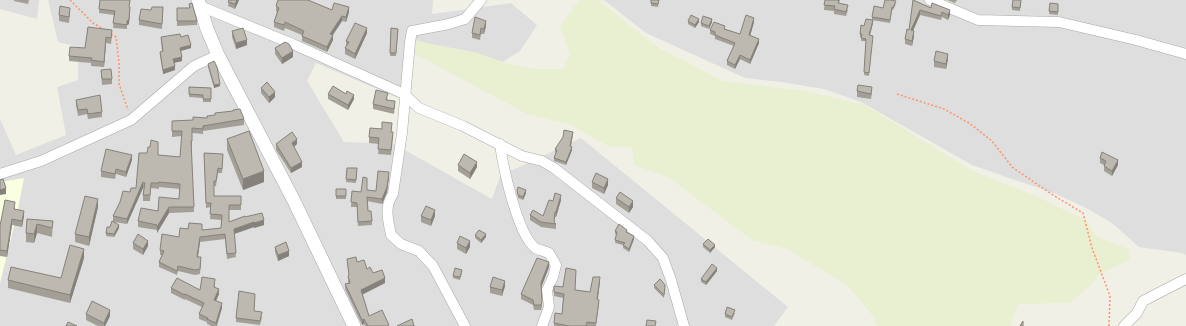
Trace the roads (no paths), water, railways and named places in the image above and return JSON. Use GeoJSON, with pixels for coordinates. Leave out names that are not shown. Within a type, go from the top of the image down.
{"type":"FeatureCollection","features":[{"type":"Feature","properties":{"kind":"street"},"geometry":{"type":"LineString","coordinates":[[465,326],[433,266],[419,251],[401,244],[391,235],[387,211],[389,200],[393,194],[402,133],[404,94],[412,31],[449,24],[465,19],[481,0]]}},
{"type":"Feature","properties":{"kind":"street"},"geometry":{"type":"LineString","coordinates":[[930,0],[978,20],[1059,22],[1136,40],[1186,54]]}},
{"type":"Feature","properties":{"kind":"street"},"geometry":{"type":"LineString","coordinates":[[199,3],[404,94],[419,108],[463,126],[522,156],[542,161],[554,168],[648,241],[663,258],[684,326]]}},
{"type":"Feature","properties":{"kind":"street"},"geometry":{"type":"LineString","coordinates":[[199,3],[207,29],[218,55],[294,201],[354,326]]}},
{"type":"Feature","properties":{"kind":"street"},"geometry":{"type":"LineString","coordinates":[[0,174],[41,161],[131,120],[194,66],[218,55]]}},
{"type":"Feature","properties":{"kind":"street"},"geometry":{"type":"LineString","coordinates":[[500,144],[515,212],[526,235],[535,248],[550,253],[556,265],[553,277],[547,290],[549,307],[542,326]]}},
{"type":"Feature","properties":{"kind":"street"},"geometry":{"type":"LineString","coordinates":[[1124,326],[1137,313],[1143,301],[1186,279]]}}]}
